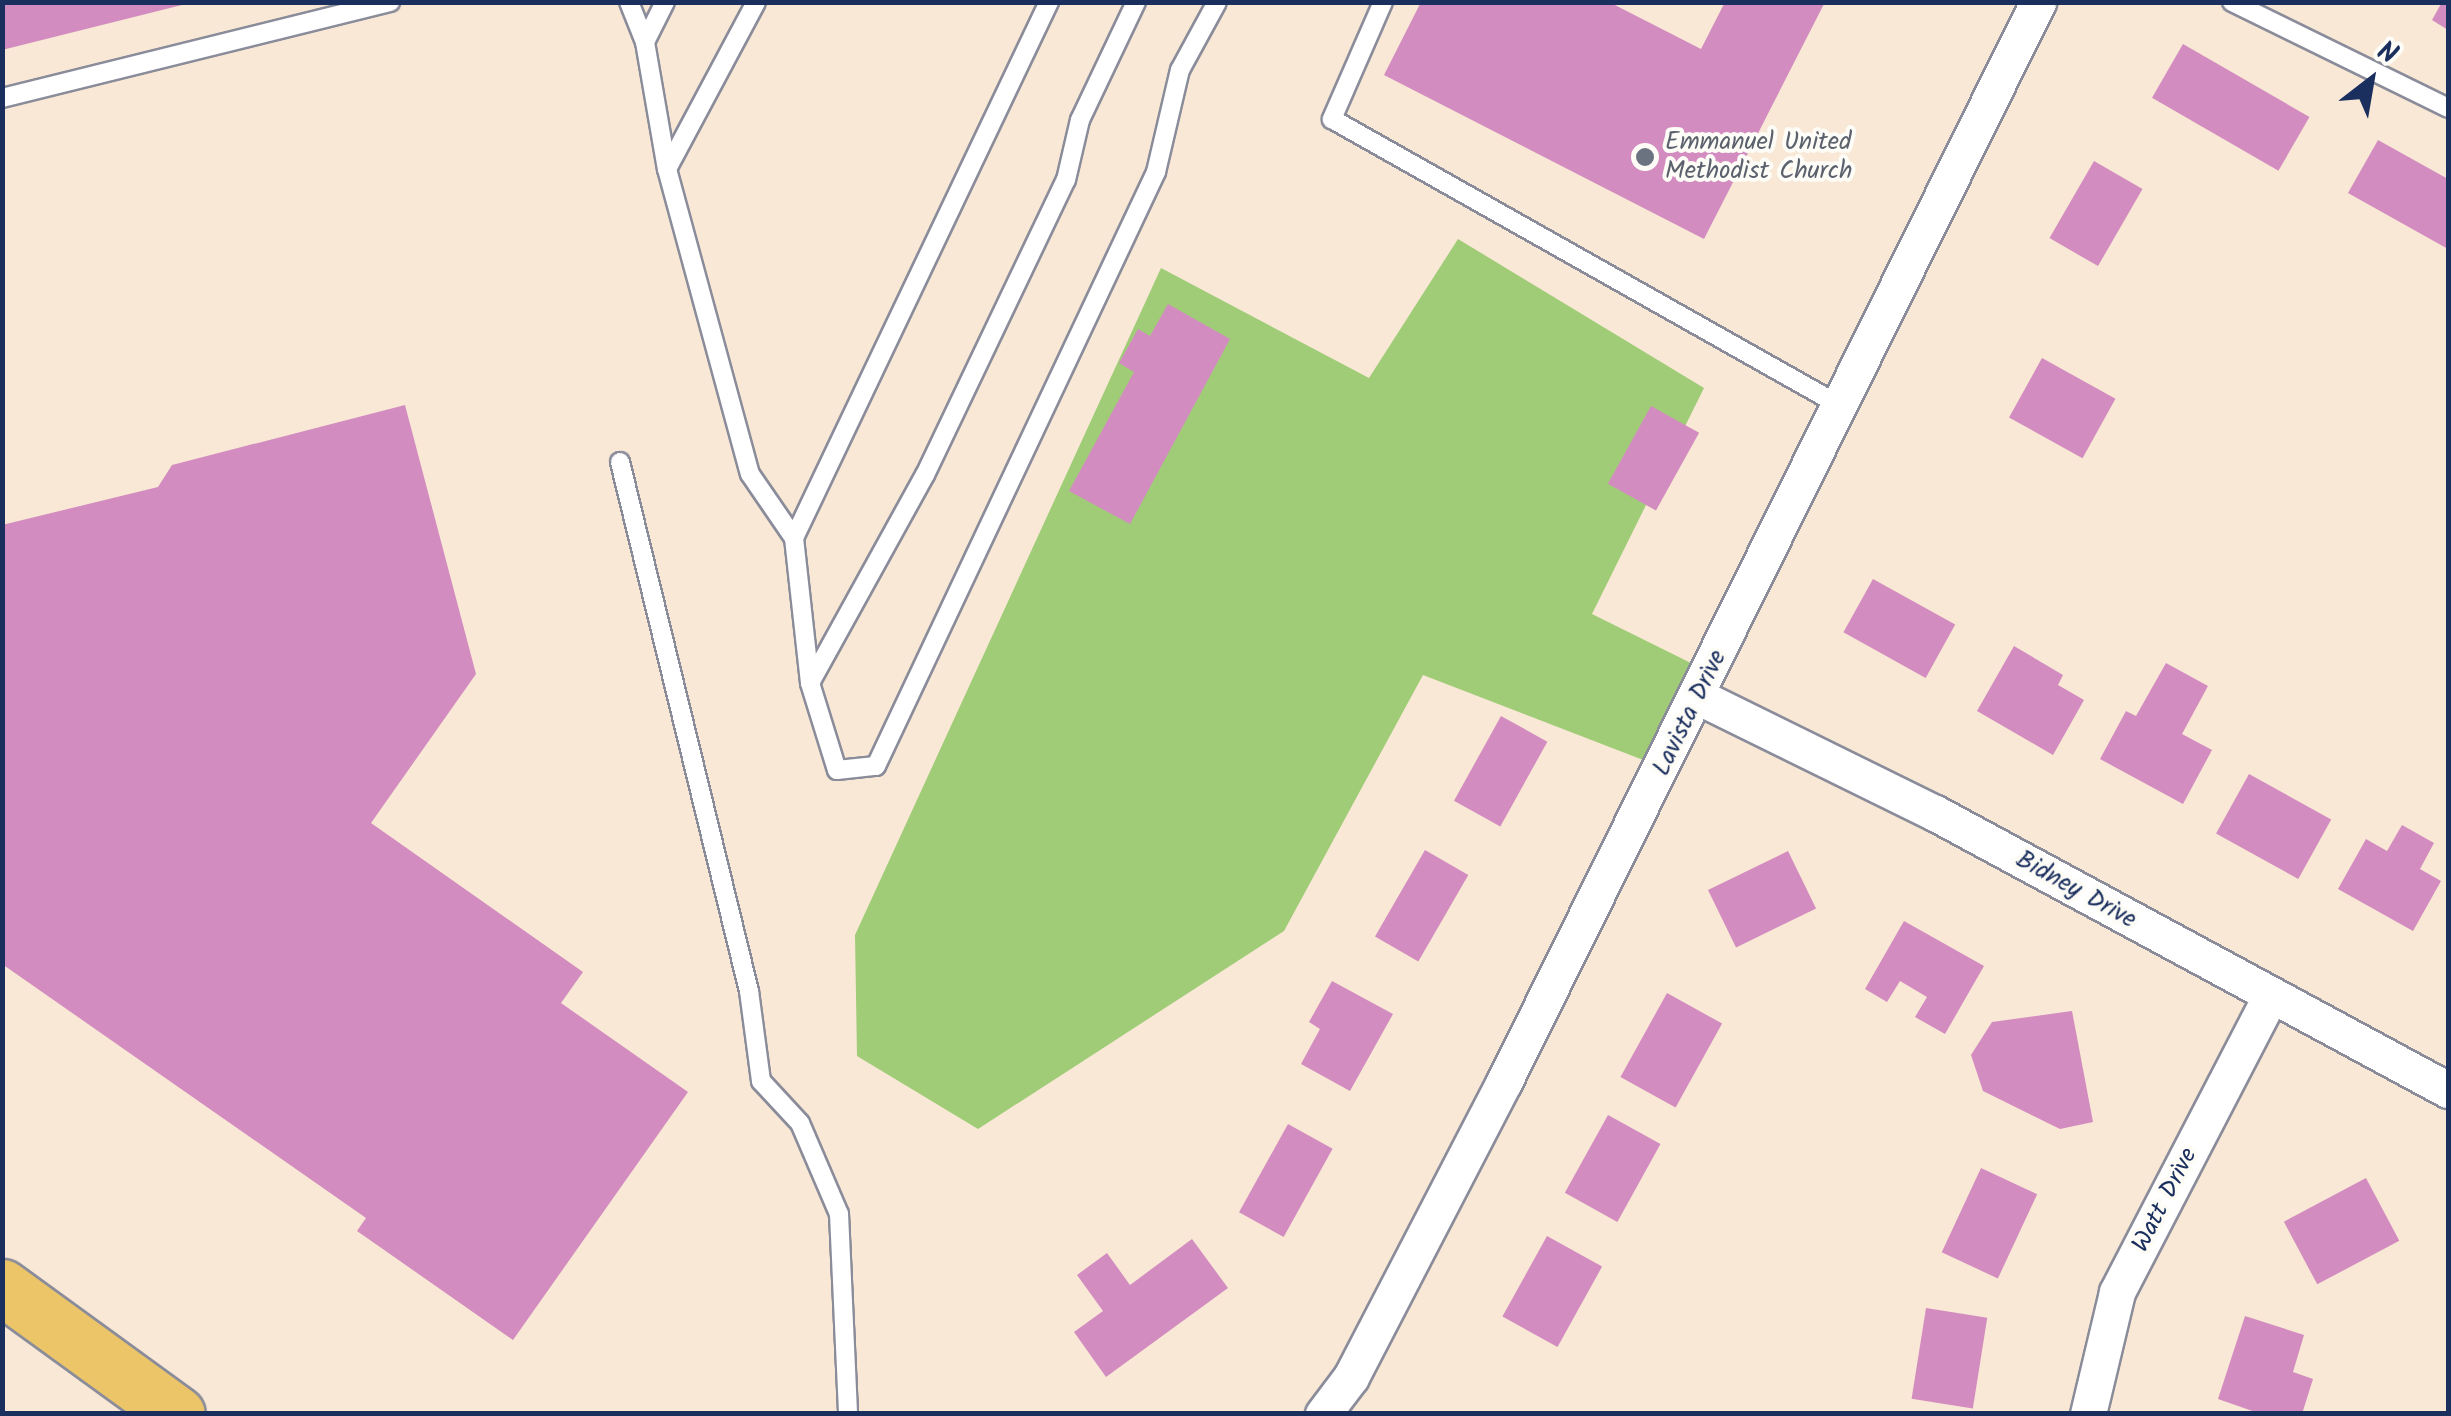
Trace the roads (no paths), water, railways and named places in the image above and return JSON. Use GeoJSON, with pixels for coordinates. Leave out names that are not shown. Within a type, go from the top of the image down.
{"type":"FeatureCollection","features":[{"type":"Feature","properties":{"kind":"highway"},"geometry":{"type":"LineString","coordinates":[[2,1287],[178,1414]]}},
{"type":"Feature","properties":{"kind":"street","name":"Lavista Drive"},"geometry":{"type":"LineString","coordinates":[[1322,1414],[1351,1377],[1699,697],[2038,2]]}},
{"type":"Feature","properties":{"kind":"street","name":"Bidney Drive"},"geometry":{"type":"LineString","coordinates":[[1699,697],[1935,813],[2270,998],[2370,1042],[2448,1090]]}},
{"type":"Feature","properties":{"kind":"street","name":"Watt Drive"},"geometry":{"type":"LineString","coordinates":[[2088,1414],[2118,1292],[2270,998]]}},
{"type":"Feature","properties":{"kind":"lane"},"geometry":{"type":"LineString","coordinates":[[2,98],[390,2]]}},
{"type":"Feature","properties":{"kind":"lane"},"geometry":{"type":"LineString","coordinates":[[628,2],[644,42],[667,169],[750,474],[794,538],[810,683],[836,770],[876,766],[1156,172],[1180,70],[1217,2]]}},
{"type":"Feature","properties":{"kind":"lane"},"geometry":{"type":"LineString","coordinates":[[644,42],[664,2]]}},
{"type":"Feature","properties":{"kind":"lane"},"geometry":{"type":"LineString","coordinates":[[667,169],[756,2]]}},
{"type":"Feature","properties":{"kind":"lane"},"geometry":{"type":"LineString","coordinates":[[794,538],[1049,2]]}},
{"type":"Feature","properties":{"kind":"lane"},"geometry":{"type":"LineString","coordinates":[[810,683],[924,475],[1066,180],[1080,120],[1136,2]]}},
{"type":"Feature","properties":{"kind":"lane"},"geometry":{"type":"LineString","coordinates":[[1383,2],[1332,119],[1841,406]]}},
{"type":"Feature","properties":{"kind":"lane"},"geometry":{"type":"LineString","coordinates":[[2232,2],[2448,108]]}},
{"type":"Feature","properties":{"kind":"lane"},"geometry":{"type":"LineString","coordinates":[[620,462],[749,991],[760,1081],[800,1123],[839,1214],[848,1414]]}},
{"type":"Feature","properties":{"kind":"place","name":"Emmanuel United Methodist Church"},"geometry":{"type":"Point","coordinates":[1645,157]}}]}
